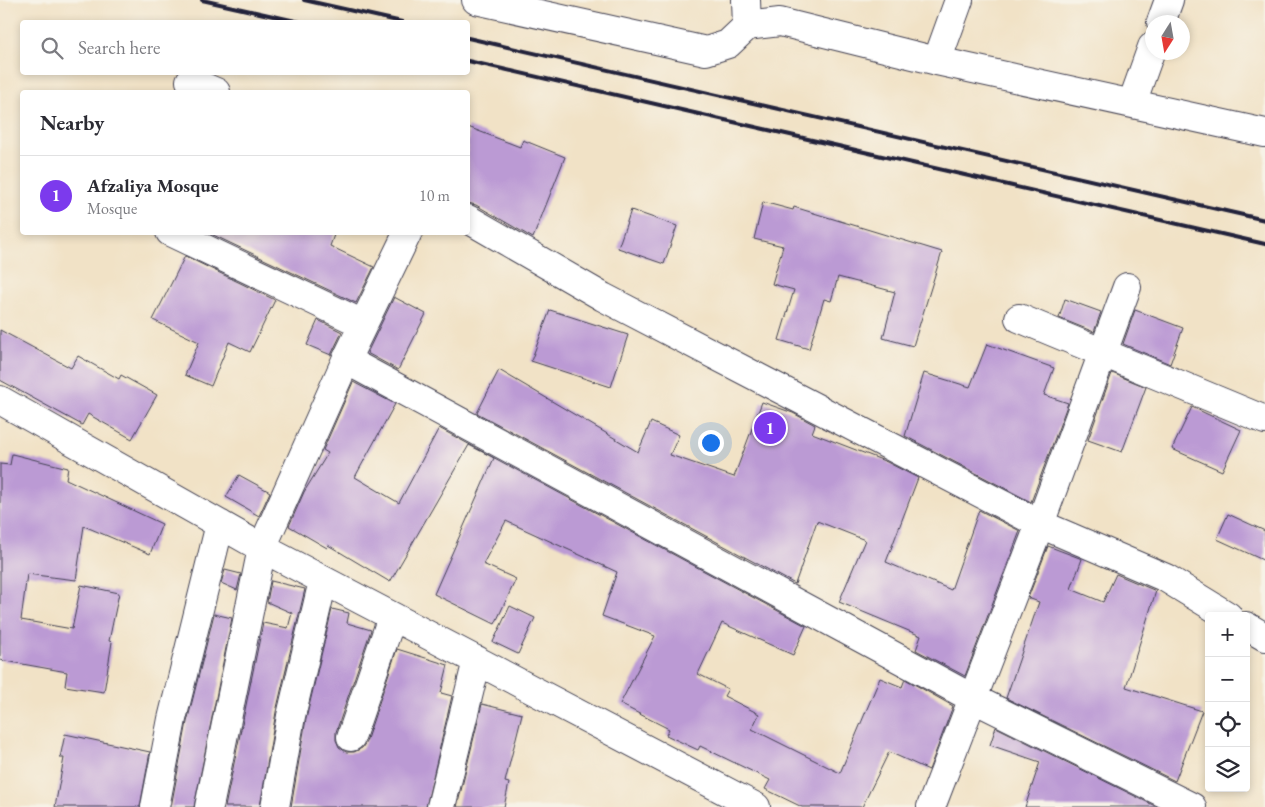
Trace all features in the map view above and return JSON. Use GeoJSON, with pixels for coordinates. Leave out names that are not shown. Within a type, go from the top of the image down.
{"type":"FeatureCollection","features":[{"type":"Feature","properties":{"kind":"street"},"geometry":{"type":"LineString","coordinates":[[476,0],[706,51],[728,44],[746,13],[937,61],[1265,133]]}},
{"type":"Feature","properties":{"kind":"street"},"geometry":{"type":"LineString","coordinates":[[937,61],[959,0]]}},
{"type":"Feature","properties":{"kind":"street"},"geometry":{"type":"LineString","coordinates":[[1164,15],[1170,0]]}},
{"type":"Feature","properties":{"kind":"street"},"geometry":{"type":"LineString","coordinates":[[1132,103],[1147,60]]}},
{"type":"Feature","properties":{"kind":"street"},"geometry":{"type":"LineString","coordinates":[[190,81],[211,90]]}},
{"type":"Feature","properties":{"kind":"street"},"geometry":{"type":"LineString","coordinates":[[470,220],[603,297],[1040,524],[1166,578],[1221,612]]}},
{"type":"Feature","properties":{"kind":"street"},"geometry":{"type":"LineString","coordinates":[[176,235],[363,324]]}},
{"type":"Feature","properties":{"kind":"street"},"geometry":{"type":"LineString","coordinates":[[209,807],[262,548],[346,360],[407,235]]}},
{"type":"Feature","properties":{"kind":"street"},"geometry":{"type":"LineString","coordinates":[[930,807],[1040,524],[1103,355],[1126,287]]}},
{"type":"Feature","properties":{"kind":"street"},"geometry":{"type":"LineString","coordinates":[[1019,318],[1103,355],[1265,420]]}},
{"type":"Feature","properties":{"kind":"street"},"geometry":{"type":"LineString","coordinates":[[346,360],[972,698],[1192,807]]}},
{"type":"Feature","properties":{"kind":"street"},"geometry":{"type":"LineString","coordinates":[[0,400],[262,548],[756,807]]}},
{"type":"Feature","properties":{"kind":"street"},"geometry":{"type":"LineString","coordinates":[[155,807],[172,719],[220,524]]}},
{"type":"Feature","properties":{"kind":"street"},"geometry":{"type":"LineString","coordinates":[[275,807],[291,716],[324,581]]}},
{"type":"Feature","properties":{"kind":"street"},"geometry":{"type":"LineString","coordinates":[[351,737],[392,617]]}},
{"type":"Feature","properties":{"kind":"street"},"geometry":{"type":"LineString","coordinates":[[1250,628],[1265,637]]}},
{"type":"Feature","properties":{"kind":"street"},"geometry":{"type":"LineString","coordinates":[[441,807],[476,660]]}},
{"type":"Feature","properties":{"kind":"building"},"geometry":{"type":"Polygon","coordinates":[[[470,128],[520,147],[523,140],[565,157],[533,238],[476,205],[470,204],[470,128]]]}},
{"type":"Feature","properties":{"kind":"building"},"geometry":{"type":"Polygon","coordinates":[[[763,202],[793,210],[794,207],[942,252],[913,346],[883,338],[895,292],[838,277],[831,301],[824,299],[809,349],[779,340],[794,290],[772,284],[783,246],[754,239],[763,202]]]}},
{"type":"Feature","properties":{"kind":"building"},"geometry":{"type":"Polygon","coordinates":[[[631,210],[677,226],[664,264],[618,248],[631,210]]]}},
{"type":"Feature","properties":{"kind":"building"},"geometry":{"type":"Polygon","coordinates":[[[213,235],[334,235],[330,246],[374,267],[356,303],[213,235]]]}},
{"type":"Feature","properties":{"kind":"building"},"geometry":{"type":"Polygon","coordinates":[[[185,256],[275,300],[250,352],[229,342],[211,386],[185,375],[199,342],[153,320],[185,256]]]}},
{"type":"Feature","properties":{"kind":"building"},"geometry":{"type":"Polygon","coordinates":[[[394,297],[426,314],[398,370],[367,353],[394,297]]]}},
{"type":"Feature","properties":{"kind":"building"},"geometry":{"type":"Polygon","coordinates":[[[1065,299],[1101,312],[1094,332],[1059,318],[1065,299]]]}},
{"type":"Feature","properties":{"kind":"building"},"geometry":{"type":"Polygon","coordinates":[[[550,310],[628,335],[611,387],[531,361],[550,310]]]}},
{"type":"Feature","properties":{"kind":"building"},"geometry":{"type":"Polygon","coordinates":[[[1135,310],[1183,328],[1170,364],[1123,344],[1135,310]]]}},
{"type":"Feature","properties":{"kind":"building"},"geometry":{"type":"Polygon","coordinates":[[[318,320],[342,332],[331,355],[307,345],[318,320]]]}},
{"type":"Feature","properties":{"kind":"building"},"geometry":{"type":"Polygon","coordinates":[[[0,330],[71,368],[78,356],[119,379],[121,375],[157,395],[132,439],[88,414],[82,425],[0,380],[0,330]]]}},
{"type":"Feature","properties":{"kind":"building"},"geometry":{"type":"Polygon","coordinates":[[[987,344],[1054,368],[1044,395],[1068,403],[1031,502],[905,436],[924,373],[970,387],[987,344]]]}},
{"type":"Feature","properties":{"kind":"building"},"geometry":{"type":"Polygon","coordinates":[[[499,370],[638,452],[651,422],[679,435],[670,455],[734,477],[762,402],[793,413],[815,425],[812,433],[887,462],[918,478],[886,562],[951,590],[979,510],[1020,531],[965,676],[916,650],[921,636],[839,602],[865,540],[817,521],[795,584],[477,413],[499,370]]]}},
{"type":"Feature","properties":{"kind":"building"},"geometry":{"type":"Polygon","coordinates":[[[1112,373],[1146,387],[1122,452],[1088,440],[1112,373]]]}},
{"type":"Feature","properties":{"kind":"building"},"geometry":{"type":"Polygon","coordinates":[[[353,382],[395,404],[355,477],[399,503],[439,428],[806,626],[793,655],[722,623],[698,674],[728,689],[724,696],[759,714],[752,729],[840,773],[880,678],[902,687],[905,679],[953,706],[929,770],[889,752],[862,807],[802,807],[765,789],[770,780],[700,746],[698,750],[666,735],[669,729],[620,704],[655,636],[602,616],[617,572],[506,521],[483,564],[516,579],[495,624],[434,594],[494,458],[469,445],[390,582],[328,545],[327,548],[289,526],[304,492],[328,453],[323,450],[353,382]]]}},
{"type":"Feature","properties":{"kind":"building"},"geometry":{"type":"Polygon","coordinates":[[[1192,407],[1241,430],[1222,471],[1172,449],[1192,407]]]}},
{"type":"Feature","properties":{"kind":"building"},"geometry":{"type":"Polygon","coordinates":[[[12,454],[68,468],[66,479],[162,524],[150,554],[84,526],[76,580],[27,574],[21,620],[72,629],[81,585],[119,593],[109,641],[112,642],[104,692],[65,686],[67,672],[0,660],[0,464],[10,465],[12,454]]]}},
{"type":"Feature","properties":{"kind":"building"},"geometry":{"type":"Polygon","coordinates":[[[239,475],[270,492],[259,516],[226,497],[239,475]]]}},
{"type":"Feature","properties":{"kind":"building"},"geometry":{"type":"Polygon","coordinates":[[[1228,514],[1265,531],[1265,561],[1217,539],[1228,514]]]}},
{"type":"Feature","properties":{"kind":"building"},"geometry":{"type":"Polygon","coordinates":[[[1048,546],[1082,559],[1071,589],[1103,602],[1116,574],[1156,591],[1126,687],[1202,711],[1175,781],[1006,698],[1039,602],[1028,598],[1048,546]]]}},
{"type":"Feature","properties":{"kind":"building"},"geometry":{"type":"Polygon","coordinates":[[[225,570],[241,574],[237,590],[221,583],[225,570]]]}},
{"type":"Feature","properties":{"kind":"building"},"geometry":{"type":"Polygon","coordinates":[[[271,581],[305,589],[276,712],[260,807],[225,807],[263,623],[288,628],[292,613],[267,602],[271,581]]]}},
{"type":"Feature","properties":{"kind":"building"},"geometry":{"type":"Polygon","coordinates":[[[510,606],[535,618],[518,654],[493,642],[510,606]]]}},
{"type":"Feature","properties":{"kind":"building"},"geometry":{"type":"Polygon","coordinates":[[[332,609],[349,613],[347,623],[371,630],[336,732],[336,740],[339,747],[346,752],[354,752],[362,748],[366,742],[397,649],[448,665],[441,693],[452,696],[426,807],[291,807],[306,719],[332,609]]]}},
{"type":"Feature","properties":{"kind":"building"},"geometry":{"type":"Polygon","coordinates":[[[214,614],[232,618],[194,807],[171,807],[187,722],[214,614]]]}},
{"type":"Feature","properties":{"kind":"building"},"geometry":{"type":"Polygon","coordinates":[[[482,704],[522,714],[505,782],[509,783],[504,807],[457,807],[482,704]]]}},
{"type":"Feature","properties":{"kind":"building"},"geometry":{"type":"Polygon","coordinates":[[[996,727],[1157,807],[1025,807],[1040,762],[990,745],[996,727]]]}},
{"type":"Feature","properties":{"kind":"building"},"geometry":{"type":"Polygon","coordinates":[[[65,734],[150,752],[140,807],[55,807],[64,758],[60,758],[65,734]]]}},
{"type":"Feature","properties":{"kind":"railway"},"geometry":{"type":"LineString","coordinates":[[202,0],[291,20]]}},
{"type":"Feature","properties":{"kind":"railway"},"geometry":{"type":"LineString","coordinates":[[304,0],[393,20]]}},
{"type":"Feature","properties":{"kind":"railway"},"geometry":{"type":"LineString","coordinates":[[470,38],[1265,220]]}},
{"type":"Feature","properties":{"kind":"railway"},"geometry":{"type":"LineString","coordinates":[[470,61],[1265,244]]}},
{"type":"Feature","properties":{"kind":"place","name":"Afzaliya Mosque"},"geometry":{"type":"Point","coordinates":[770,428]}}]}
